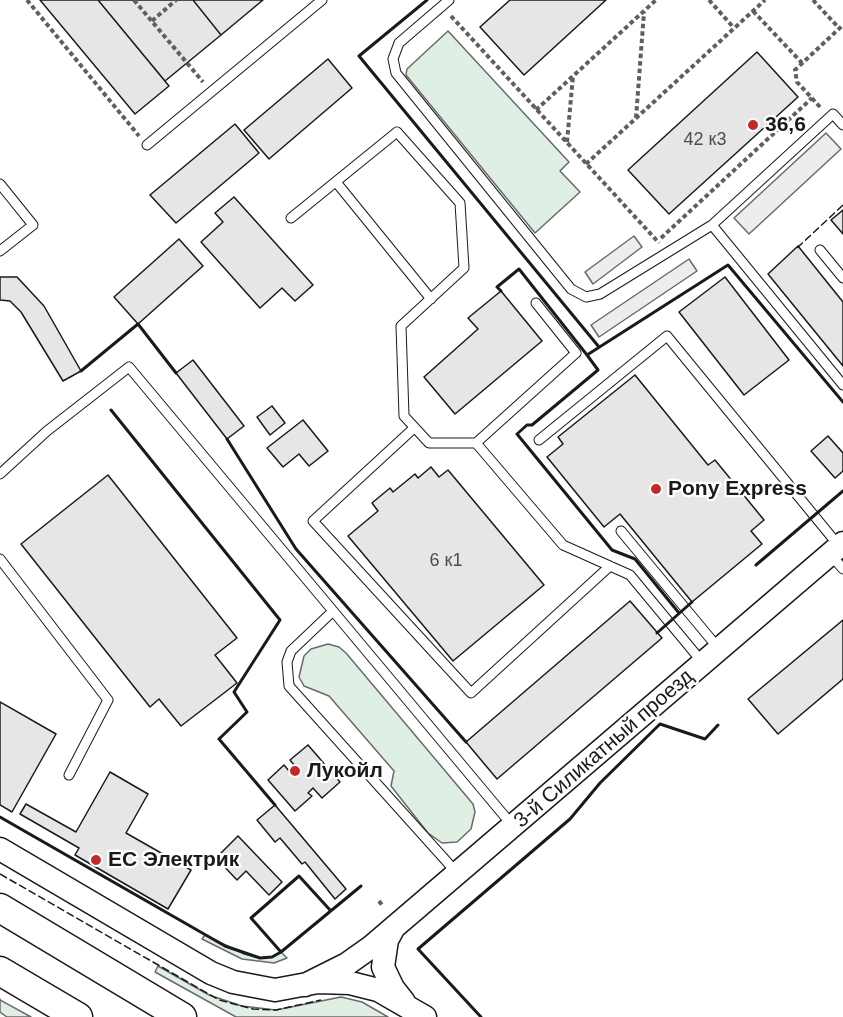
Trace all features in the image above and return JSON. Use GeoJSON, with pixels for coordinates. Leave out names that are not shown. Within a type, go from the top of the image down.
{"type":"FeatureCollection","features":[{"type":"Feature","properties":{"kind":"main road"},"geometry":{"type":"LineString","coordinates":[[0,908],[182,1017]]}},
{"type":"Feature","properties":{"kind":"main road"},"geometry":{"type":"LineString","coordinates":[[0,971],[78,1017]]}},
{"type":"Feature","properties":{"kind":"street","name":"3-й Силикатный проезд"},"geometry":{"type":"LineString","coordinates":[[305,985],[331,974],[363,953],[711,656],[840,552]]}},
{"type":"Feature","properties":{"kind":"street"},"geometry":{"type":"LineString","coordinates":[[0,849],[211,973],[256,988],[275,990],[333,981],[365,986],[417,1012]]}},
{"type":"Feature","properties":{"kind":"street"},"geometry":{"type":"LineString","coordinates":[[397,923],[387,940],[383,967],[393,988],[417,1012]]}},
{"type":"Feature","properties":{"kind":"street"},"geometry":{"type":"LineString","coordinates":[[143,993],[190,1017]]}},
{"type":"Feature","properties":{"kind":"lane"},"geometry":{"type":"LineString","coordinates":[[147,145],[322,0]]}},
{"type":"Feature","properties":{"kind":"lane"},"geometry":{"type":"LineString","coordinates":[[445,3],[399,43],[393,59],[396,73],[571,289],[581,296],[593,297],[712,225],[833,114],[843,125]]}},
{"type":"Feature","properties":{"kind":"lane"},"geometry":{"type":"LineString","coordinates":[[291,218],[397,132],[460,203],[464,268],[401,326],[404,416],[429,443],[476,443],[576,353],[536,303]]}},
{"type":"Feature","properties":{"kind":"lane"},"geometry":{"type":"LineString","coordinates":[[336,182],[431,299]]}},
{"type":"Feature","properties":{"kind":"lane"},"geometry":{"type":"LineString","coordinates":[[0,184],[33,225],[0,251]]}},
{"type":"Feature","properties":{"kind":"lane"},"geometry":{"type":"LineString","coordinates":[[712,225],[843,385]]}},
{"type":"Feature","properties":{"kind":"lane"},"geometry":{"type":"LineString","coordinates":[[820,250],[843,278]]}},
{"type":"Feature","properties":{"kind":"lane"},"geometry":{"type":"LineString","coordinates":[[539,440],[667,336],[840,552]]}},
{"type":"Feature","properties":{"kind":"lane"},"geometry":{"type":"LineString","coordinates":[[0,474],[47,431],[129,367],[513,827]]}},
{"type":"Feature","properties":{"kind":"lane"},"geometry":{"type":"LineString","coordinates":[[414,428],[313,520],[471,693],[610,566]]}},
{"type":"Feature","properties":{"kind":"lane"},"geometry":{"type":"LineString","coordinates":[[476,443],[562,545],[630,574],[711,656]]}},
{"type":"Feature","properties":{"kind":"lane"},"geometry":{"type":"LineString","coordinates":[[621,531],[711,656]]}},
{"type":"Feature","properties":{"kind":"lane"},"geometry":{"type":"LineString","coordinates":[[0,559],[108,700],[69,775]]}},
{"type":"Feature","properties":{"kind":"lane"},"geometry":{"type":"LineString","coordinates":[[332,612],[291,651],[287,662],[289,686],[457,873]]}},
{"type":"Feature","properties":{"kind":"path"},"geometry":{"type":"LineString","coordinates":[[27,0],[147,145]]}},
{"type":"Feature","properties":{"kind":"path"},"geometry":{"type":"LineString","coordinates":[[134,0],[211,92]]}},
{"type":"Feature","properties":{"kind":"path"},"geometry":{"type":"LineString","coordinates":[[151,21],[176,0]]}},
{"type":"Feature","properties":{"kind":"path"},"geometry":{"type":"LineString","coordinates":[[536,110],[656,0]]}},
{"type":"Feature","properties":{"kind":"path"},"geometry":{"type":"LineString","coordinates":[[709,0],[734,28]]}},
{"type":"Feature","properties":{"kind":"path"},"geometry":{"type":"LineString","coordinates":[[586,164],[765,0]]}},
{"type":"Feature","properties":{"kind":"path"},"geometry":{"type":"LineString","coordinates":[[813,0],[841,27],[795,70],[794,77],[830,118]]}},
{"type":"Feature","properties":{"kind":"path"},"geometry":{"type":"LineString","coordinates":[[445,3],[536,110],[668,252]]}},
{"type":"Feature","properties":{"kind":"path"},"geometry":{"type":"LineString","coordinates":[[753,10],[802,63]]}},
{"type":"Feature","properties":{"kind":"path"},"geometry":{"type":"LineString","coordinates":[[636,118],[644,11]]}},
{"type":"Feature","properties":{"kind":"path"},"geometry":{"type":"LineString","coordinates":[[567,143],[573,76]]}},
{"type":"Feature","properties":{"kind":"path"},"geometry":{"type":"LineString","coordinates":[[657,241],[812,98]]}},
{"type":"Feature","properties":{"kind":"green space"},"geometry":{"type":"Polygon","coordinates":[[[448,31],[569,162],[560,171],[580,192],[535,233],[406,75],[407,69],[448,31]]]}},
{"type":"Feature","properties":{"kind":"green space"},"geometry":{"type":"Polygon","coordinates":[[[328,644],[339,647],[346,653],[473,804],[475,812],[471,829],[457,842],[442,843],[428,833],[391,786],[394,771],[329,696],[304,686],[299,677],[304,656],[311,649],[328,644]]]}},
{"type":"Feature","properties":{"kind":"green space"},"geometry":{"type":"Polygon","coordinates":[[[205,935],[244,954],[260,958],[272,957],[281,952],[287,958],[274,963],[242,959],[202,939],[205,935]]]}},
{"type":"Feature","properties":{"kind":"green space"},"geometry":{"type":"Polygon","coordinates":[[[158,966],[209,995],[242,1006],[276,1010],[341,997],[362,1002],[388,1017],[236,1017],[155,972],[158,966]]]}},
{"type":"Feature","properties":{"kind":"green space"},"geometry":{"type":"Polygon","coordinates":[[[0,1000],[31,1017],[7,1017],[0,1012],[0,1000]]]}},
{"type":"Feature","properties":{"kind":"shaded area"},"geometry":{"type":"Polygon","coordinates":[[[826,133],[841,149],[749,234],[734,218],[826,133]]]}},
{"type":"Feature","properties":{"kind":"shaded area"},"geometry":{"type":"Polygon","coordinates":[[[634,236],[642,247],[593,284],[585,272],[634,236]]]}},
{"type":"Feature","properties":{"kind":"shaded area"},"geometry":{"type":"Polygon","coordinates":[[[689,259],[697,271],[599,337],[591,325],[689,259]]]}},
{"type":"Feature","properties":{"kind":"building"},"geometry":{"type":"Polygon","coordinates":[[[40,0],[98,0],[169,86],[135,114],[40,0]]]}},
{"type":"Feature","properties":{"kind":"building"},"geometry":{"type":"Polygon","coordinates":[[[98,0],[193,0],[221,35],[165,81],[98,0]]]}},
{"type":"Feature","properties":{"kind":"building"},"geometry":{"type":"Polygon","coordinates":[[[193,0],[263,0],[221,35],[193,0]]]}},
{"type":"Feature","properties":{"kind":"building"},"geometry":{"type":"Polygon","coordinates":[[[510,0],[606,0],[524,75],[480,27],[510,0]]]}},
{"type":"Feature","properties":{"kind":"building"},"geometry":{"type":"Polygon","coordinates":[[[757,52],[798,97],[669,214],[628,170],[757,52]]]}},
{"type":"Feature","properties":{"kind":"building"},"geometry":{"type":"Polygon","coordinates":[[[328,59],[352,88],[269,159],[244,130],[328,59]]]}},
{"type":"Feature","properties":{"kind":"building"},"geometry":{"type":"Polygon","coordinates":[[[235,124],[259,153],[176,223],[150,195],[235,124]]]}},
{"type":"Feature","properties":{"kind":"building"},"geometry":{"type":"Polygon","coordinates":[[[234,197],[313,285],[295,301],[282,288],[260,308],[201,242],[223,222],[215,213],[234,197]]]}},
{"type":"Feature","properties":{"kind":"building"},"geometry":{"type":"Polygon","coordinates":[[[843,210],[843,234],[831,220],[843,210]]]}},
{"type":"Feature","properties":{"kind":"building"},"geometry":{"type":"Polygon","coordinates":[[[179,239],[203,266],[138,324],[114,297],[179,239]]]}},
{"type":"Feature","properties":{"kind":"building"},"geometry":{"type":"Polygon","coordinates":[[[798,246],[843,302],[843,366],[768,274],[798,246]]]}},
{"type":"Feature","properties":{"kind":"building"},"geometry":{"type":"Polygon","coordinates":[[[0,277],[17,277],[44,306],[81,371],[63,381],[21,312],[10,301],[0,300],[0,277]]]}},
{"type":"Feature","properties":{"kind":"building"},"geometry":{"type":"Polygon","coordinates":[[[725,277],[789,360],[744,395],[679,312],[725,277]]]}},
{"type":"Feature","properties":{"kind":"building"},"geometry":{"type":"Polygon","coordinates":[[[501,291],[542,341],[455,414],[424,377],[478,329],[468,318],[501,291]]]}},
{"type":"Feature","properties":{"kind":"building"},"geometry":{"type":"Polygon","coordinates":[[[193,360],[244,426],[227,439],[176,373],[193,360]]]}},
{"type":"Feature","properties":{"kind":"building","name":"Pony Express"},"geometry":{"type":"Polygon","coordinates":[[[635,375],[708,465],[715,460],[764,520],[751,531],[762,544],[692,602],[620,514],[604,527],[547,457],[563,444],[558,437],[635,375]]]}},
{"type":"Feature","properties":{"kind":"building"},"geometry":{"type":"Polygon","coordinates":[[[272,406],[285,423],[270,435],[257,417],[272,406]]]}},
{"type":"Feature","properties":{"kind":"building"},"geometry":{"type":"Polygon","coordinates":[[[303,420],[328,451],[309,466],[299,454],[283,467],[267,448],[303,420]]]}},
{"type":"Feature","properties":{"kind":"building"},"geometry":{"type":"Polygon","coordinates":[[[828,436],[843,453],[843,471],[835,478],[811,451],[828,436]]]}},
{"type":"Feature","properties":{"kind":"building"},"geometry":{"type":"Polygon","coordinates":[[[431,467],[439,477],[448,470],[544,585],[453,661],[348,536],[378,511],[372,503],[390,488],[393,492],[415,474],[418,478],[431,467]]]}},
{"type":"Feature","properties":{"kind":"building"},"geometry":{"type":"Polygon","coordinates":[[[108,475],[237,638],[215,655],[237,683],[181,726],[159,699],[150,707],[21,544],[108,475]]]}},
{"type":"Feature","properties":{"kind":"building"},"geometry":{"type":"Polygon","coordinates":[[[630,601],[662,638],[497,779],[466,742],[630,601]]]}},
{"type":"Feature","properties":{"kind":"building"},"geometry":{"type":"Polygon","coordinates":[[[843,620],[843,679],[778,734],[748,699],[843,620]]]}},
{"type":"Feature","properties":{"kind":"building"},"geometry":{"type":"Polygon","coordinates":[[[0,702],[56,734],[12,812],[0,805],[0,702]]]}},
{"type":"Feature","properties":{"kind":"building"},"geometry":{"type":"Polygon","coordinates":[[[308,745],[340,782],[322,798],[313,788],[308,793],[312,796],[295,811],[268,780],[284,765],[294,777],[300,772],[290,760],[308,745]]]}},
{"type":"Feature","properties":{"kind":"building"},"geometry":{"type":"Polygon","coordinates":[[[110,772],[148,794],[126,833],[191,870],[168,909],[75,855],[79,848],[20,814],[26,804],[76,832],[110,772]]]}},
{"type":"Feature","properties":{"kind":"building"},"geometry":{"type":"Polygon","coordinates":[[[275,805],[346,889],[335,899],[305,862],[302,864],[280,838],[275,842],[257,820],[275,805]]]}},
{"type":"Feature","properties":{"kind":"building"},"geometry":{"type":"Polygon","coordinates":[[[238,836],[282,882],[269,895],[246,871],[237,880],[216,858],[238,836]]]}},
{"type":"Feature","properties":{"kind":"fence"},"geometry":{"type":"LineString","coordinates":[[797,248],[843,205]]}},
{"type":"Feature","properties":{"kind":"fence"},"geometry":{"type":"LineString","coordinates":[[0,874],[219,1000],[253,1009],[276,1010],[321,1000]]}},
{"type":"Feature","properties":{"kind":"wall"},"geometry":{"type":"LineString","coordinates":[[427,0],[359,56],[599,347]]}},
{"type":"Feature","properties":{"kind":"wall"},"geometry":{"type":"LineString","coordinates":[[679,613],[635,559],[612,550],[517,434],[527,425],[532,425],[598,370],[587,355],[728,265],[843,402]]}},
{"type":"Feature","properties":{"kind":"wall"},"geometry":{"type":"LineString","coordinates":[[501,291],[497,287],[519,269],[587,355]]}},
{"type":"Feature","properties":{"kind":"wall"},"geometry":{"type":"LineString","coordinates":[[81,371],[138,324],[176,373]]}},
{"type":"Feature","properties":{"kind":"wall"},"geometry":{"type":"LineString","coordinates":[[111,410],[280,620],[234,692],[247,712],[219,739],[275,805]]}},
{"type":"Feature","properties":{"kind":"wall"},"geometry":{"type":"LineString","coordinates":[[227,439],[296,549],[466,742]]}},
{"type":"Feature","properties":{"kind":"wall"},"geometry":{"type":"LineString","coordinates":[[756,565],[843,491]]}},
{"type":"Feature","properties":{"kind":"wall"},"geometry":{"type":"LineString","coordinates":[[657,633],[692,602]]}},
{"type":"Feature","properties":{"kind":"wall"},"geometry":{"type":"LineString","coordinates":[[481,1017],[418,949],[570,819],[600,783],[660,724],[705,739],[718,725]]}},
{"type":"Feature","properties":{"kind":"wall"},"geometry":{"type":"LineString","coordinates":[[0,817],[225,946],[260,958],[272,957],[281,952],[361,886]]}},
{"type":"Feature","properties":{"kind":"wall"},"geometry":{"type":"LineString","coordinates":[[281,952],[251,918],[299,876],[330,910]]}},
{"type":"Feature","properties":{"kind":"place","name":"36,6"},"geometry":{"type":"Point","coordinates":[753,125]}},
{"type":"Feature","properties":{"kind":"place","name":"Pony Express"},"geometry":{"type":"Point","coordinates":[656,489]}},
{"type":"Feature","properties":{"kind":"place","name":"Лукойл"},"geometry":{"type":"Point","coordinates":[295,771]}},
{"type":"Feature","properties":{"kind":"place","name":"ЕС Электрик"},"geometry":{"type":"Point","coordinates":[96,860]}}]}
